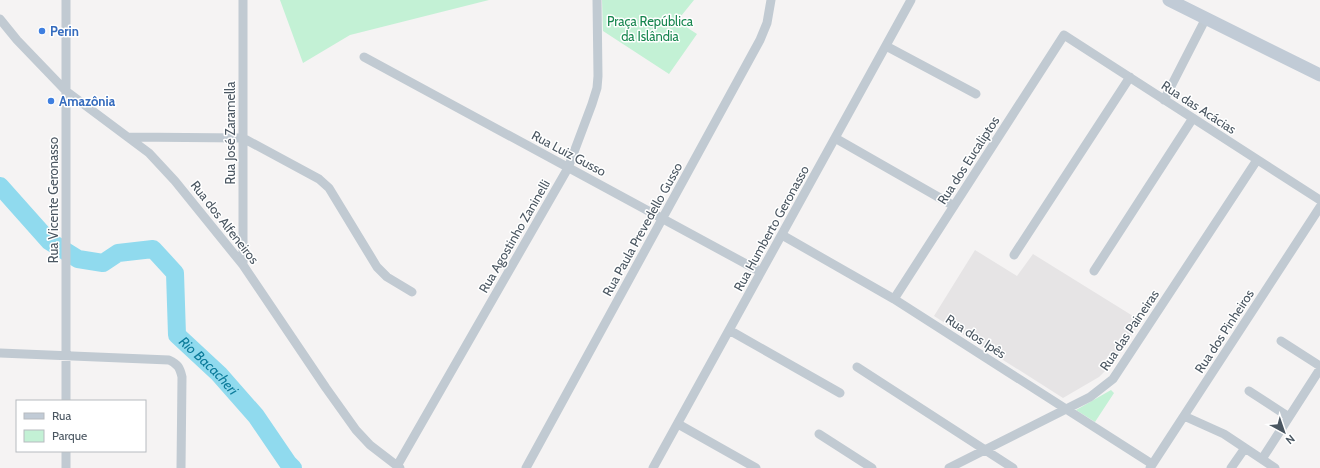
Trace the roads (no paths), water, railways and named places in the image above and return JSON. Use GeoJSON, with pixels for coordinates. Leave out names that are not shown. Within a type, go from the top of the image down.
{"type":"FeatureCollection","features":[{"type":"Feature","properties":{"kind":"street","name":"Rua Vicente Geronasso"},"geometry":{"type":"LineString","coordinates":[[66,0],[66,400]]}},
{"type":"Feature","properties":{"kind":"street","name":"Rua José Zaramella"},"geometry":{"type":"LineString","coordinates":[[243,0],[243,265]]}},
{"type":"Feature","properties":{"kind":"street","name":"Rua Agostinho Zaninelli"},"geometry":{"type":"LineString","coordinates":[[399,467],[568,168],[592,104],[596,88],[598,76],[597,0]]}},
{"type":"Feature","properties":{"kind":"street","name":"Rua Paula Prevedello Gusso"},"geometry":{"type":"LineString","coordinates":[[526,468],[760,40],[767,23],[772,0]]}},
{"type":"Feature","properties":{"kind":"street","name":"Rua Humberto Geronasso"},"geometry":{"type":"LineString","coordinates":[[653,468],[911,0]]}},
{"type":"Feature","properties":{"kind":"street"},"geometry":{"type":"LineString","coordinates":[[1169,0],[1320,75]]}},
{"type":"Feature","properties":{"kind":"street"},"geometry":{"type":"LineString","coordinates":[[1164,100],[1206,18]]}},
{"type":"Feature","properties":{"kind":"street","name":"Rua dos Alfeneiros"},"geometry":{"type":"LineString","coordinates":[[0,19],[17,40],[66,91],[149,153],[175,181],[243,265],[347,417],[370,445],[399,467]]}},
{"type":"Feature","properties":{"kind":"street","name":"Rua das Acácias"},"geometry":{"type":"LineString","coordinates":[[1064,35],[1320,200]]}},
{"type":"Feature","properties":{"kind":"street","name":"Rua dos Eucaliptos"},"geometry":{"type":"LineString","coordinates":[[894,299],[1064,35]]}},
{"type":"Feature","properties":{"kind":"street"},"geometry":{"type":"LineString","coordinates":[[886,46],[976,94]]}},
{"type":"Feature","properties":{"kind":"street","name":"Rua Luiz Gusso"},"geometry":{"type":"LineString","coordinates":[[364,57],[761,272]]}},
{"type":"Feature","properties":{"kind":"street"},"geometry":{"type":"LineString","coordinates":[[1014,255],[1130,77]]}},
{"type":"Feature","properties":{"kind":"street"},"geometry":{"type":"LineString","coordinates":[[1094,271],[1193,118]]}},
{"type":"Feature","properties":{"kind":"street"},"geometry":{"type":"LineString","coordinates":[[128,137],[243,138],[324,183],[382,273],[412,292]]}},
{"type":"Feature","properties":{"kind":"street"},"geometry":{"type":"LineString","coordinates":[[835,138],[954,206]]}},
{"type":"Feature","properties":{"kind":"street","name":"Rua das Paineiras"},"geometry":{"type":"LineString","coordinates":[[949,468],[1090,397],[1113,379],[1257,160]]}},
{"type":"Feature","properties":{"kind":"street","name":"Rua dos Pinheiros"},"geometry":{"type":"LineString","coordinates":[[1151,466],[1320,208]]}},
{"type":"Feature","properties":{"kind":"street","name":"Rua dos Ipês"},"geometry":{"type":"LineString","coordinates":[[782,235],[894,299],[1066,409],[1151,466]]}},
{"type":"Feature","properties":{"kind":"street"},"geometry":{"type":"LineString","coordinates":[[729,330],[840,393]]}},
{"type":"Feature","properties":{"kind":"street"},"geometry":{"type":"LineString","coordinates":[[1262,459],[1320,367],[1281,342]]}},
{"type":"Feature","properties":{"kind":"street"},"geometry":{"type":"LineString","coordinates":[[0,352],[169,360],[178,366],[182,377],[181,468]]}},
{"type":"Feature","properties":{"kind":"street"},"geometry":{"type":"LineString","coordinates":[[857,367],[1013,468]]}},
{"type":"Feature","properties":{"kind":"street"},"geometry":{"type":"LineString","coordinates":[[1249,391],[1289,417]]}},
{"type":"Feature","properties":{"kind":"street"},"geometry":{"type":"LineString","coordinates":[[1184,416],[1224,434],[1275,468]]}},
{"type":"Feature","properties":{"kind":"street"},"geometry":{"type":"LineString","coordinates":[[678,424],[756,468]]}},
{"type":"Feature","properties":{"kind":"street"},"geometry":{"type":"LineString","coordinates":[[820,434],[872,468]]}},
{"type":"Feature","properties":{"kind":"street"},"geometry":{"type":"LineString","coordinates":[[1231,468],[1245,448]]}},
{"type":"Feature","properties":{"kind":"street"},"geometry":{"type":"LineString","coordinates":[[66,452],[66,468]]}},
{"type":"Feature","properties":{"kind":"waterway","name":"Rio Bacacheri"},"geometry":{"type":"LineString","coordinates":[[0,186],[49,241],[78,259],[103,263],[118,253],[153,249],[175,273],[177,335],[219,374],[256,416],[293,468]]}},
{"type":"Feature","properties":{"kind":"place","name":"Perin"},"geometry":{"type":"Point","coordinates":[42,31]}},
{"type":"Feature","properties":{"kind":"place","name":"Amazônia"},"geometry":{"type":"Point","coordinates":[51,101]}},
{"type":"Feature","properties":{"kind":"park label","name":"Praça República da Islândia"},"geometry":{"type":"Point","coordinates":[650,28]}}]}
